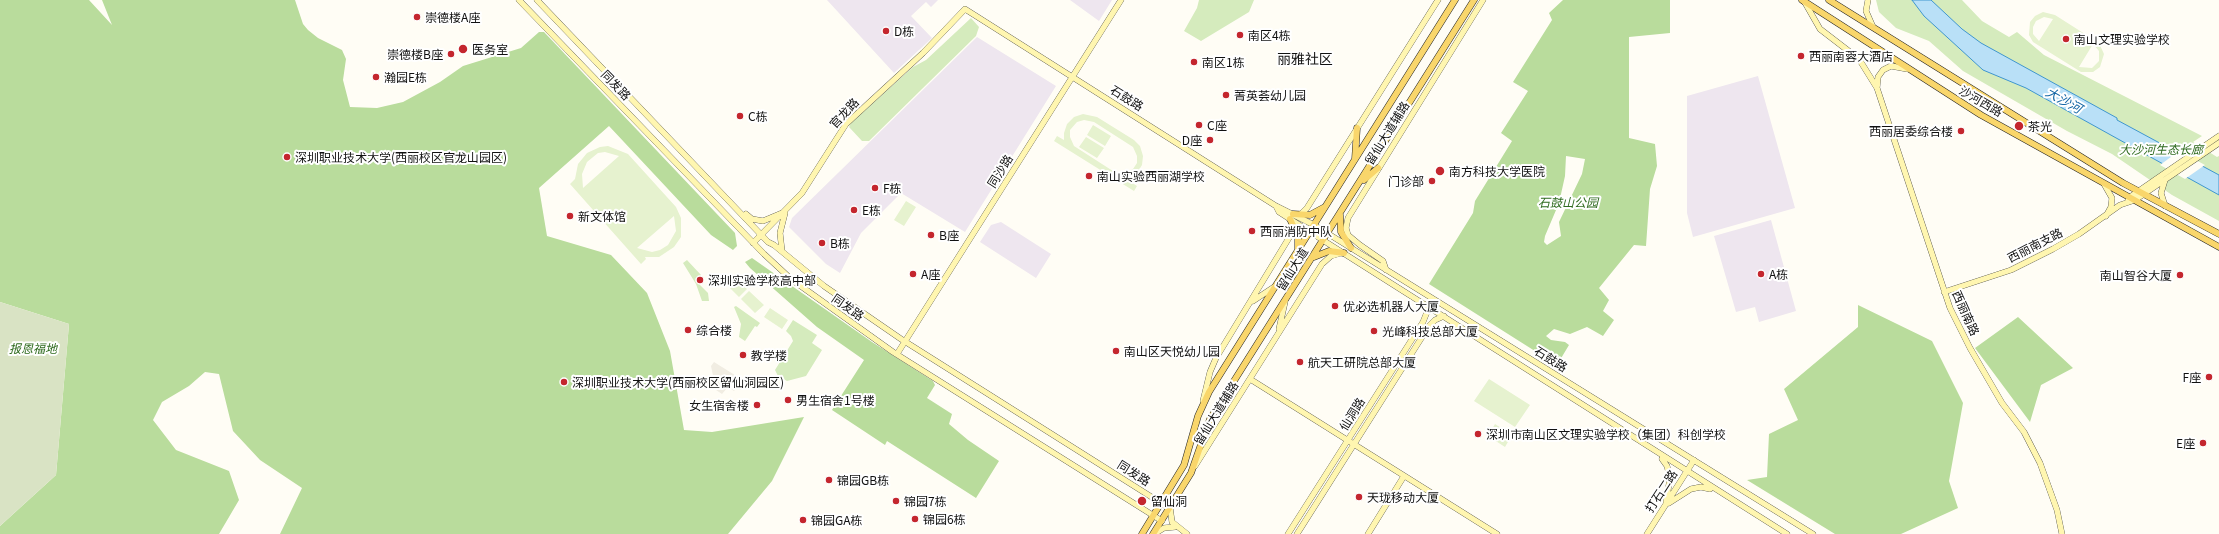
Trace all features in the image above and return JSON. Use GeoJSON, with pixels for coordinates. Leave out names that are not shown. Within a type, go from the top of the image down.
{"type":"FeatureCollection","features":[{"type":"Feature","properties":{"kind":"main road","name":"同发路"},"geometry":{"type":"LineString","coordinates":[[519,0],[753,243],[800,286],[897,354],[1162,521]]}},
{"type":"Feature","properties":{"kind":"main road","name":"同发路"},"geometry":{"type":"LineString","coordinates":[[536,0],[761,235],[785,255],[824,286],[905,341],[1170,508]]}},
{"type":"Feature","properties":{"kind":"main road","name":"同沙路"},"geometry":{"type":"LineString","coordinates":[[897,354],[1121,0]]}},
{"type":"Feature","properties":{"kind":"main road"},"geometry":{"type":"LineString","coordinates":[[1294,216],[1307,208],[1438,0]]}},
{"type":"Feature","properties":{"kind":"main road","name":"留仙大道"},"geometry":{"type":"LineString","coordinates":[[1142,534],[1184,465],[1201,410],[1212,386],[1455,0]]}},
{"type":"Feature","properties":{"kind":"main road","name":"留仙大道"},"geometry":{"type":"LineString","coordinates":[[1154,534],[1187,480],[1196,459],[1206,427],[1474,0]]}},
{"type":"Feature","properties":{"kind":"main road","name":"留仙大道辅路"},"geometry":{"type":"LineString","coordinates":[[1386,270],[1383,261],[1353,241],[1346,228],[1348,218],[1483,0]]}},
{"type":"Feature","properties":{"kind":"main road","name":"沙河西路"},"geometry":{"type":"LineString","coordinates":[[1803,0],[1981,115],[2100,179],[2131,199],[2219,247]]}},
{"type":"Feature","properties":{"kind":"main road","name":"西丽南路"},"geometry":{"type":"LineString","coordinates":[[1803,0],[1820,29],[1859,59],[1877,88],[1944,292],[1970,348],[2002,403],[2024,432],[2040,463],[2057,510],[2062,534]]}},
{"type":"Feature","properties":{"kind":"main road","name":"沙河西路"},"geometry":{"type":"LineString","coordinates":[[1829,0],[2141,192],[2219,234]]}},
{"type":"Feature","properties":{"kind":"main road"},"geometry":{"type":"LineString","coordinates":[[1868,0],[1868,18],[1876,30]]}},
{"type":"Feature","properties":{"kind":"main road","name":"官龙路"},"geometry":{"type":"LineString","coordinates":[[753,243],[786,211],[809,183],[846,124],[923,53],[965,9]]}},
{"type":"Feature","properties":{"kind":"main road","name":"石鼓路"},"geometry":{"type":"LineString","coordinates":[[965,9],[1276,206],[1294,216],[1314,224],[1813,534]]}},
{"type":"Feature","properties":{"kind":"main road"},"geometry":{"type":"LineString","coordinates":[[1877,88],[1878,77],[1887,67],[1895,66],[1913,71]]}},
{"type":"Feature","properties":{"kind":"main road"},"geometry":{"type":"LineString","coordinates":[[1355,160],[1357,128]]}},
{"type":"Feature","properties":{"kind":"main road"},"geometry":{"type":"LineString","coordinates":[[2141,192],[2219,136]]}},
{"type":"Feature","properties":{"kind":"main road"},"geometry":{"type":"LineString","coordinates":[[2141,192],[2167,178],[2219,144]]}},
{"type":"Feature","properties":{"kind":"main road"},"geometry":{"type":"LineString","coordinates":[[1359,184],[1378,168]]}},
{"type":"Feature","properties":{"kind":"main road"},"geometry":{"type":"LineString","coordinates":[[2166,206],[2162,200],[2161,191],[2167,178]]}},
{"type":"Feature","properties":{"kind":"main road"},"geometry":{"type":"LineString","coordinates":[[2100,179],[2108,188],[2112,198],[2111,207],[2105,217]]}},
{"type":"Feature","properties":{"kind":"main road","name":"西丽南支路"},"geometry":{"type":"LineString","coordinates":[[1944,292],[2026,264],[2073,238],[2141,192]]}},
{"type":"Feature","properties":{"kind":"main road"},"geometry":{"type":"LineString","coordinates":[[1294,216],[1316,213],[1327,204]]}},
{"type":"Feature","properties":{"kind":"main road"},"geometry":{"type":"LineString","coordinates":[[733,205],[752,219],[759,221],[767,220],[786,211]]}},
{"type":"Feature","properties":{"kind":"main road"},"geometry":{"type":"LineString","coordinates":[[1342,210],[1339,220],[1340,229],[1343,238],[1351,248]]}},
{"type":"Feature","properties":{"kind":"main road"},"geometry":{"type":"LineString","coordinates":[[785,255],[781,248],[780,238],[786,211]]}},
{"type":"Feature","properties":{"kind":"main road"},"geometry":{"type":"LineString","coordinates":[[1294,216],[1299,239],[1296,253]]}},
{"type":"Feature","properties":{"kind":"main road","name":"石鼓路"},"geometry":{"type":"LineString","coordinates":[[1294,216],[1310,231],[1423,304],[1444,316],[1656,453],[1787,534]]}},
{"type":"Feature","properties":{"kind":"main road","name":"留仙大道辅路"},"geometry":{"type":"LineString","coordinates":[[1201,410],[1214,363],[1296,228]]}},
{"type":"Feature","properties":{"kind":"main road"},"geometry":{"type":"LineString","coordinates":[[1309,263],[1317,255],[1324,252],[1335,251],[1344,253]]}},
{"type":"Feature","properties":{"kind":"main road","name":"留仙大道辅路"},"geometry":{"type":"LineString","coordinates":[[1187,480],[1322,264],[1331,256],[1344,253]]}},
{"type":"Feature","properties":{"kind":"main road"},"geometry":{"type":"LineString","coordinates":[[1249,306],[1276,284]]}},
{"type":"Feature","properties":{"kind":"main road"},"geometry":{"type":"LineString","coordinates":[[1276,337],[1284,304],[1288,295]]}},
{"type":"Feature","properties":{"kind":"main road","name":"仙洞路"},"geometry":{"type":"LineString","coordinates":[[1288,534],[1423,322],[1427,312],[1423,304]]}},
{"type":"Feature","properties":{"kind":"main road","name":"仙洞路"},"geometry":{"type":"LineString","coordinates":[[1297,534],[1429,326],[1435,320],[1444,316]]}},
{"type":"Feature","properties":{"kind":"main road"},"geometry":{"type":"LineString","coordinates":[[1250,379],[1497,534]]}},
{"type":"Feature","properties":{"kind":"main road"},"geometry":{"type":"LineString","coordinates":[[1656,453],[1665,461],[1669,472],[1670,484],[1665,505]]}},
{"type":"Feature","properties":{"kind":"main road","name":"打石二路"},"geometry":{"type":"LineString","coordinates":[[1647,534],[1694,460]]}},
{"type":"Feature","properties":{"kind":"main road"},"geometry":{"type":"LineString","coordinates":[[1368,534],[1404,476]]}},
{"type":"Feature","properties":{"kind":"main road"},"geometry":{"type":"LineString","coordinates":[[1665,505],[1690,489],[1702,487],[1717,491]]}},
{"type":"Feature","properties":{"kind":"main road"},"geometry":{"type":"LineString","coordinates":[[1170,508],[1170,518],[1175,527],[1187,534]]}},
{"type":"Feature","properties":{"kind":"main road"},"geometry":{"type":"LineString","coordinates":[[1154,534],[1164,528],[1175,527]]}},
{"type":"Feature","properties":{"kind":"shaded area"},"geometry":{"type":"Polygon","coordinates":[[[827,0],[938,0],[931,7],[926,2],[911,16],[932,38],[894,73],[827,0]]]}},
{"type":"Feature","properties":{"kind":"shaded area"},"geometry":{"type":"Polygon","coordinates":[[[1070,0],[1112,0],[1099,21],[1070,0]]]}},
{"type":"Feature","properties":{"kind":"shaded area"},"geometry":{"type":"Polygon","coordinates":[[[977,37],[1056,86],[965,232],[901,193],[861,233],[840,273],[826,264],[789,227],[792,218],[977,37]]]}},
{"type":"Feature","properties":{"kind":"shaded area"},"geometry":{"type":"Polygon","coordinates":[[[1758,76],[1795,208],[1693,237],[1687,213],[1687,96],[1758,76]]]}},
{"type":"Feature","properties":{"kind":"shaded area"},"geometry":{"type":"Polygon","coordinates":[[[1771,220],[1796,311],[1759,322],[1755,307],[1736,312],[1714,236],[1771,220]]]}},
{"type":"Feature","properties":{"kind":"shaded area"},"geometry":{"type":"Polygon","coordinates":[[[1001,222],[1051,254],[1036,278],[980,242],[991,225],[1001,222]]]}},
{"type":"Feature","properties":{"kind":"shaded area"},"geometry":{"type":"Polygon","coordinates":[[[714,362],[746,382],[741,390],[737,387],[734,391],[728,387],[722,394],[716,390],[711,366],[714,362]]]}},
{"type":"Feature","properties":{"kind":"green space"},"geometry":{"type":"Polygon","coordinates":[[[0,0],[89,0],[112,25],[102,0],[295,0],[303,24],[308,30],[318,38],[342,50],[346,59],[343,80],[350,107],[377,108],[403,102],[440,82],[463,66],[521,48],[539,32],[544,32],[735,233],[737,246],[733,250],[711,235],[609,126],[539,188],[547,236],[611,255],[647,293],[670,351],[684,430],[712,432],[804,417],[772,481],[728,534],[280,534],[302,488],[260,460],[233,431],[219,374],[205,372],[189,386],[162,402],[153,420],[176,450],[229,471],[239,500],[219,534],[0,534],[0,526],[56,475],[69,324],[0,302],[0,0]]]}},
{"type":"Feature","properties":{"kind":"green space"},"geometry":{"type":"Polygon","coordinates":[[[1199,0],[1254,0],[1249,12],[1201,41],[1184,31],[1197,8],[1199,0]]]}},
{"type":"Feature","properties":{"kind":"green space","name":"石鼓山公园"},"geometry":{"type":"Polygon","coordinates":[[[1563,0],[1670,0],[1670,33],[1629,37],[1629,138],[1655,144],[1657,166],[1650,189],[1646,246],[1634,245],[1599,288],[1609,300],[1603,311],[1614,320],[1603,336],[1587,327],[1570,334],[1554,329],[1546,336],[1551,340],[1565,342],[1569,345],[1557,365],[1429,284],[1473,213],[1475,201],[1512,141],[1501,133],[1528,91],[1513,82],[1552,20],[1549,13],[1563,0]],[[1566,156],[1565,176],[1559,203],[1545,236],[1544,242],[1547,245],[1561,236],[1559,222],[1582,174],[1585,159],[1566,156]]]}},
{"type":"Feature","properties":{"kind":"green space","name":"大沙河生态长廊"},"geometry":{"type":"Polygon","coordinates":[[[1876,0],[1962,0],[1982,21],[2009,37],[2017,32],[2044,55],[2202,136],[2193,142],[2217,157],[2219,156],[2219,221],[2172,195],[2112,154],[2067,131],[1963,71],[1929,41],[1896,28],[1879,12],[1876,0]]]}},
{"type":"Feature","properties":{"kind":"green space"},"geometry":{"type":"Polygon","coordinates":[[[2043,12],[2055,15],[2099,43],[2104,54],[2100,67],[2093,72],[2081,72],[2033,42],[2029,35],[2030,22],[2035,16],[2043,12]],[[2044,17],[2036,21],[2033,27],[2033,34],[2039,41],[2053,19],[2044,17]],[[2093,44],[2079,67],[2092,68],[2099,61],[2099,51],[2093,44]]]}},
{"type":"Feature","properties":{"kind":"green space"},"geometry":{"type":"Polygon","coordinates":[[[971,18],[979,27],[976,36],[869,141],[862,141],[849,127],[851,123],[913,67],[926,60],[971,18]]]}},
{"type":"Feature","properties":{"kind":"green space"},"geometry":{"type":"Polygon","coordinates":[[[1083,114],[1097,117],[1134,140],[1140,146],[1143,156],[1142,165],[1137,173],[1126,179],[1137,186],[1134,191],[1054,141],[1057,136],[1064,140],[1064,133],[1067,124],[1074,117],[1083,114]],[[1084,120],[1077,122],[1070,130],[1070,137],[1074,146],[1116,173],[1127,173],[1133,169],[1137,163],[1137,156],[1133,147],[1094,122],[1084,120]]]}},
{"type":"Feature","properties":{"kind":"green space"},"geometry":{"type":"Polygon","coordinates":[[[1093,125],[1111,136],[1105,146],[1087,135],[1093,125]]]}},
{"type":"Feature","properties":{"kind":"green space"},"geometry":{"type":"Polygon","coordinates":[[[1086,137],[1104,148],[1097,158],[1079,147],[1086,137]]]}},
{"type":"Feature","properties":{"kind":"green space"},"geometry":{"type":"Polygon","coordinates":[[[608,146],[628,154],[676,207],[681,218],[681,237],[674,247],[659,257],[645,257],[646,259],[641,264],[570,184],[575,179],[578,164],[587,153],[600,147],[608,146]],[[605,152],[598,153],[587,162],[582,174],[583,188],[619,156],[605,152]],[[674,216],[637,248],[652,252],[660,250],[668,245],[676,231],[674,216]]]}},
{"type":"Feature","properties":{"kind":"green space"},"geometry":{"type":"Polygon","coordinates":[[[906,201],[916,207],[904,226],[894,220],[906,201]]]}},
{"type":"Feature","properties":{"kind":"green space"},"geometry":{"type":"Polygon","coordinates":[[[752,258],[872,342],[933,381],[935,385],[927,398],[952,414],[949,424],[968,440],[999,461],[976,498],[887,441],[885,445],[832,410],[864,360],[817,327],[750,268],[745,262],[752,258]]]}},
{"type":"Feature","properties":{"kind":"green space"},"geometry":{"type":"Polygon","coordinates":[[[687,260],[701,275],[700,285],[708,293],[709,301],[702,301],[696,284],[683,263],[687,260]]]}},
{"type":"Feature","properties":{"kind":"green space"},"geometry":{"type":"Polygon","coordinates":[[[733,275],[747,289],[739,297],[725,283],[733,275]]]}},
{"type":"Feature","properties":{"kind":"green space"},"geometry":{"type":"Polygon","coordinates":[[[749,291],[764,305],[755,313],[741,299],[749,291]]]}},
{"type":"Feature","properties":{"kind":"green space","name":"报恩福地"},"geometry":{"type":"Polygon","coordinates":[[[0,302],[69,324],[56,475],[0,526],[0,302]]]}},
{"type":"Feature","properties":{"kind":"green space"},"geometry":{"type":"Polygon","coordinates":[[[1858,305],[1932,341],[1963,403],[1949,481],[1958,508],[1901,534],[1835,534],[1747,480],[1767,477],[1769,434],[1798,420],[1784,389],[1858,327],[1858,305]]]}},
{"type":"Feature","properties":{"kind":"green space"},"geometry":{"type":"Polygon","coordinates":[[[736,306],[760,323],[757,327],[755,326],[745,341],[739,337],[741,324],[734,307],[736,306]]]}},
{"type":"Feature","properties":{"kind":"green space"},"geometry":{"type":"Polygon","coordinates":[[[770,308],[788,320],[782,329],[764,317],[770,308]]]}},
{"type":"Feature","properties":{"kind":"green space"},"geometry":{"type":"Polygon","coordinates":[[[2018,317],[2073,368],[2041,385],[2030,422],[1975,348],[2018,317]]]}},
{"type":"Feature","properties":{"kind":"green space"},"geometry":{"type":"Polygon","coordinates":[[[793,320],[817,335],[812,343],[822,350],[806,376],[787,381],[778,376],[775,370],[793,341],[791,336],[786,331],[793,320]]]}},
{"type":"Feature","properties":{"kind":"green space"},"geometry":{"type":"Polygon","coordinates":[[[1489,379],[1530,405],[1515,427],[1474,401],[1489,379]]]}},
{"type":"Feature","properties":{"kind":"green space"},"geometry":{"type":"Polygon","coordinates":[[[1495,424],[1512,435],[1505,447],[1488,436],[1495,424]]]}},
{"type":"Feature","properties":{"kind":"water","name":"大沙河"},"geometry":{"type":"Polygon","coordinates":[[[1912,0],[1931,0],[1962,29],[1981,43],[2117,118],[2117,120],[2219,175],[2219,195],[2026,88],[1983,70],[1924,16],[1912,0]]]}},
{"type":"Feature","properties":{"kind":"pier"},"geometry":{"type":"Polygon","coordinates":[[[2179,151],[2205,165],[2185,179],[2160,165],[2179,151]]]}},
{"type":"Feature","properties":{"kind":"place","name":"崇德楼A座"},"geometry":{"type":"Point","coordinates":[417,17]}},
{"type":"Feature","properties":{"kind":"place","name":"D栋"},"geometry":{"type":"Point","coordinates":[886,31]}},
{"type":"Feature","properties":{"kind":"place","name":"南区4栋"},"geometry":{"type":"Point","coordinates":[1240,35]}},
{"type":"Feature","properties":{"kind":"place","name":"南山文理实验学校"},"geometry":{"type":"Point","coordinates":[2066,39]}},
{"type":"Feature","properties":{"kind":"place","name":"医务室"},"geometry":{"type":"Point","coordinates":[463,49]}},
{"type":"Feature","properties":{"kind":"place","name":"崇德楼B座"},"geometry":{"type":"Point","coordinates":[451,54]}},
{"type":"Feature","properties":{"kind":"place","name":"西丽南蓉大酒店"},"geometry":{"type":"Point","coordinates":[1801,56]}},
{"type":"Feature","properties":{"kind":"place","name":"南区1栋"},"geometry":{"type":"Point","coordinates":[1194,62]}},
{"type":"Feature","properties":{"kind":"place","name":"瀚园E栋"},"geometry":{"type":"Point","coordinates":[376,77]}},
{"type":"Feature","properties":{"kind":"place","name":"菁英荟幼儿园"},"geometry":{"type":"Point","coordinates":[1226,95]}},
{"type":"Feature","properties":{"kind":"place","name":"C栋"},"geometry":{"type":"Point","coordinates":[740,116]}},
{"type":"Feature","properties":{"kind":"place","name":"C座"},"geometry":{"type":"Point","coordinates":[1199,125]}},
{"type":"Feature","properties":{"kind":"place","name":"茶光"},"geometry":{"type":"Point","coordinates":[2019,126]}},
{"type":"Feature","properties":{"kind":"place","name":"西丽居委综合楼"},"geometry":{"type":"Point","coordinates":[1961,131]}},
{"type":"Feature","properties":{"kind":"place","name":"D座"},"geometry":{"type":"Point","coordinates":[1210,140]}},
{"type":"Feature","properties":{"kind":"place","name":"深圳职业技术大学(西丽校区官龙山园区)"},"geometry":{"type":"Point","coordinates":[287,157]}},
{"type":"Feature","properties":{"kind":"place","name":"南方科技大学医院"},"geometry":{"type":"Point","coordinates":[1440,171]}},
{"type":"Feature","properties":{"kind":"place","name":"南山实验西丽湖学校"},"geometry":{"type":"Point","coordinates":[1089,176]}},
{"type":"Feature","properties":{"kind":"place","name":"门诊部"},"geometry":{"type":"Point","coordinates":[1432,181]}},
{"type":"Feature","properties":{"kind":"place","name":"F栋"},"geometry":{"type":"Point","coordinates":[875,188]}},
{"type":"Feature","properties":{"kind":"place","name":"E栋"},"geometry":{"type":"Point","coordinates":[854,210]}},
{"type":"Feature","properties":{"kind":"place","name":"新文体馆"},"geometry":{"type":"Point","coordinates":[570,216]}},
{"type":"Feature","properties":{"kind":"place","name":"西丽消防中队"},"geometry":{"type":"Point","coordinates":[1252,231]}},
{"type":"Feature","properties":{"kind":"place","name":"B座"},"geometry":{"type":"Point","coordinates":[931,235]}},
{"type":"Feature","properties":{"kind":"place","name":"B栋"},"geometry":{"type":"Point","coordinates":[822,243]}},
{"type":"Feature","properties":{"kind":"place","name":"A座"},"geometry":{"type":"Point","coordinates":[913,274]}},
{"type":"Feature","properties":{"kind":"place","name":"A栋"},"geometry":{"type":"Point","coordinates":[1761,274]}},
{"type":"Feature","properties":{"kind":"place","name":"南山智谷大厦"},"geometry":{"type":"Point","coordinates":[2180,275]}},
{"type":"Feature","properties":{"kind":"place","name":"深圳实验学校高中部"},"geometry":{"type":"Point","coordinates":[700,280]}},
{"type":"Feature","properties":{"kind":"place","name":"优必选机器人大厦"},"geometry":{"type":"Point","coordinates":[1335,306]}},
{"type":"Feature","properties":{"kind":"place","name":"综合楼"},"geometry":{"type":"Point","coordinates":[688,330]}},
{"type":"Feature","properties":{"kind":"place","name":"光峰科技总部大厦"},"geometry":{"type":"Point","coordinates":[1374,331]}},
{"type":"Feature","properties":{"kind":"place","name":"南山区天悦幼儿园"},"geometry":{"type":"Point","coordinates":[1116,351]}},
{"type":"Feature","properties":{"kind":"place","name":"教学楼"},"geometry":{"type":"Point","coordinates":[743,355]}},
{"type":"Feature","properties":{"kind":"place","name":"航天工研院总部大厦"},"geometry":{"type":"Point","coordinates":[1300,362]}},
{"type":"Feature","properties":{"kind":"place","name":"F座"},"geometry":{"type":"Point","coordinates":[2209,377]}},
{"type":"Feature","properties":{"kind":"place","name":"深圳职业技术大学(西丽校区留仙洞园区)"},"geometry":{"type":"Point","coordinates":[564,382]}},
{"type":"Feature","properties":{"kind":"place","name":"男生宿舍1号楼"},"geometry":{"type":"Point","coordinates":[788,400]}},
{"type":"Feature","properties":{"kind":"place","name":"女生宿舍楼"},"geometry":{"type":"Point","coordinates":[757,405]}},
{"type":"Feature","properties":{"kind":"place","name":"深圳市南山区文理实验学校（集团）科创学校"},"geometry":{"type":"Point","coordinates":[1478,434]}},
{"type":"Feature","properties":{"kind":"place","name":"E座"},"geometry":{"type":"Point","coordinates":[2203,443]}},
{"type":"Feature","properties":{"kind":"place","name":"锦园GB栋"},"geometry":{"type":"Point","coordinates":[829,480]}},
{"type":"Feature","properties":{"kind":"place","name":"天珑移动大厦"},"geometry":{"type":"Point","coordinates":[1359,497]}},
{"type":"Feature","properties":{"kind":"place","name":"锦园7栋"},"geometry":{"type":"Point","coordinates":[896,501]}},
{"type":"Feature","properties":{"kind":"place","name":"留仙洞"},"geometry":{"type":"Point","coordinates":[1142,501]}},
{"type":"Feature","properties":{"kind":"place","name":"锦园6栋"},"geometry":{"type":"Point","coordinates":[915,519]}},
{"type":"Feature","properties":{"kind":"place","name":"锦园GA栋"},"geometry":{"type":"Point","coordinates":[803,520]}},
{"type":"Feature","properties":{"kind":"district","name":"丽雅社区"},"geometry":{"type":"Point","coordinates":[1305,59]}}]}
